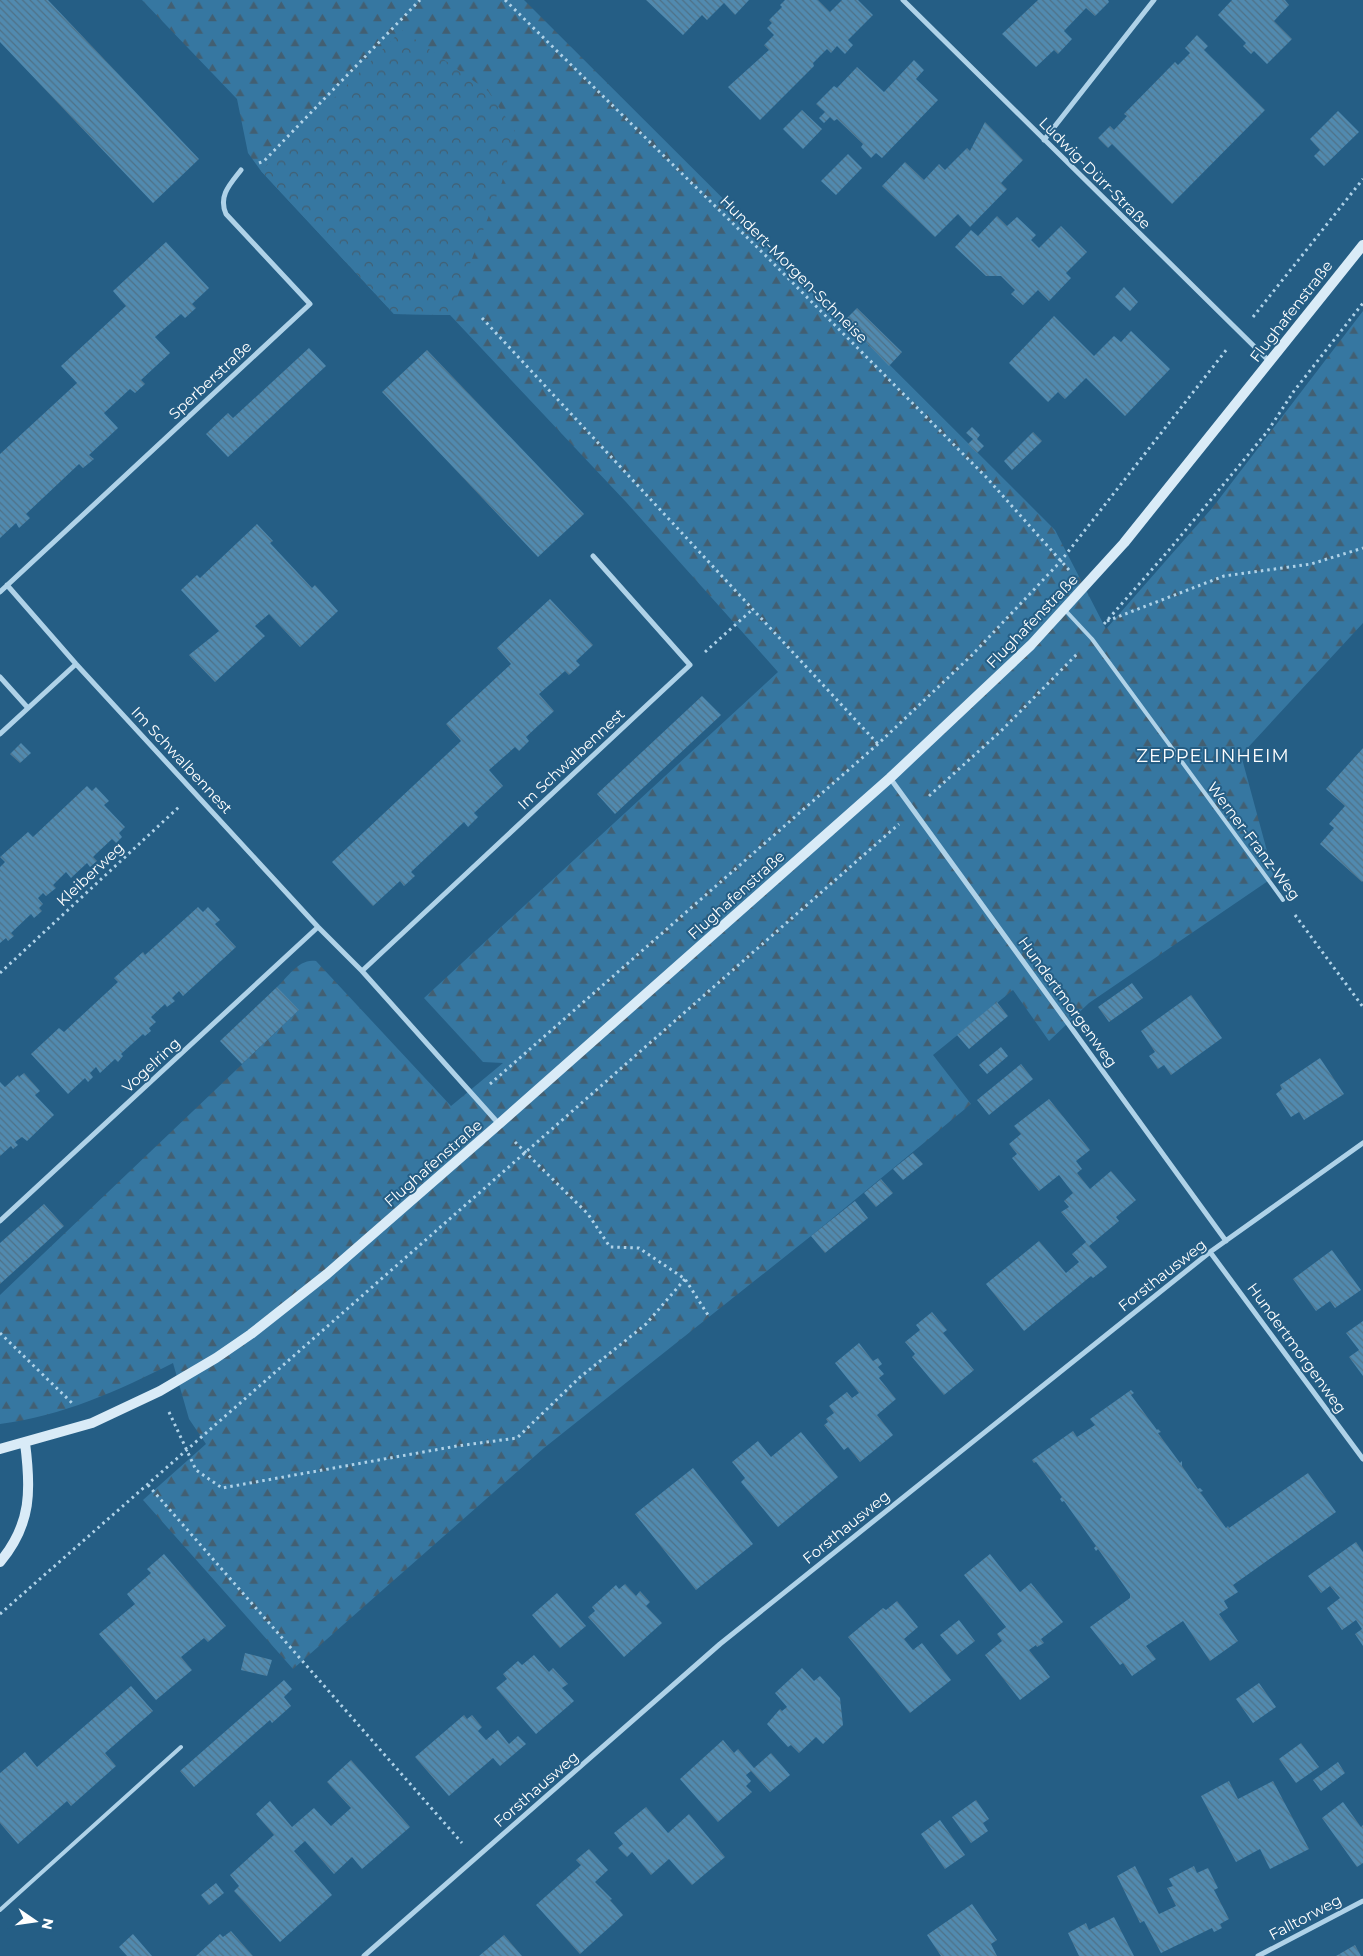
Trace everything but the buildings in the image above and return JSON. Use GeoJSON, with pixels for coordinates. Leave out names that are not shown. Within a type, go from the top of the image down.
{"type":"FeatureCollection","features":[{"type":"Feature","properties":{"kind":"street","name":"Ludwig-Dürr-Straße"},"geometry":{"type":"LineString","coordinates":[[903,0],[1270,362]]}},
{"type":"Feature","properties":{"kind":"street"},"geometry":{"type":"LineString","coordinates":[[1044,140],[1154,0]]}},
{"type":"Feature","properties":{"kind":"street","name":"Sperberstraße"},"geometry":{"type":"LineString","coordinates":[[0,592],[310,304],[226,214],[222,205],[223,198],[241,170]]}},
{"type":"Feature","properties":{"kind":"street","name":"Flughafenstraße"},"geometry":{"type":"LineString","coordinates":[[0,1449],[92,1423],[160,1391],[216,1358],[284,1309],[327,1274],[500,1124],[890,778],[998,678],[1065,610],[1124,544],[1363,245]]}},
{"type":"Feature","properties":{"kind":"street"},"geometry":{"type":"LineString","coordinates":[[593,556],[690,665]]}},
{"type":"Feature","properties":{"kind":"street","name":"Im Schwalbennest"},"geometry":{"type":"LineString","coordinates":[[7,586],[76,664],[318,927],[362,971],[500,1124]]}},
{"type":"Feature","properties":{"kind":"street"},"geometry":{"type":"LineString","coordinates":[[0,734],[76,664]]}},
{"type":"Feature","properties":{"kind":"street","name":"Im Schwalbennest"},"geometry":{"type":"LineString","coordinates":[[362,971],[690,665]]}},
{"type":"Feature","properties":{"kind":"street"},"geometry":{"type":"LineString","coordinates":[[0,677],[28,708]]}},
{"type":"Feature","properties":{"kind":"street","name":"Hundertmorgenweg"},"geometry":{"type":"LineString","coordinates":[[890,778],[1226,1241]]}},
{"type":"Feature","properties":{"kind":"street","name":"Vogelring"},"geometry":{"type":"LineString","coordinates":[[0,1221],[318,927]]}},
{"type":"Feature","properties":{"kind":"street","name":"Forsthausweg"},"geometry":{"type":"LineString","coordinates":[[364,1956],[720,1644],[1210,1252],[1363,1143]]}},
{"type":"Feature","properties":{"kind":"street","name":"Hundertmorgenweg"},"geometry":{"type":"LineString","coordinates":[[1210,1252],[1363,1459]]}},
{"type":"Feature","properties":{"kind":"street"},"geometry":{"type":"LineString","coordinates":[[0,1562],[18,1536],[29,1499],[30,1477],[25,1442]]}},
{"type":"Feature","properties":{"kind":"street","name":"Falltorweg"},"geometry":{"type":"LineString","coordinates":[[1258,1956],[1363,1901]]}},
{"type":"Feature","properties":{"kind":"lane","name":"Werner-Franz-Weg"},"geometry":{"type":"LineString","coordinates":[[1065,610],[1092,639],[1283,900]]}},
{"type":"Feature","properties":{"kind":"lane"},"geometry":{"type":"LineString","coordinates":[[0,1910],[180,1748]]}},
{"type":"Feature","properties":{"kind":"path"},"geometry":{"type":"LineString","coordinates":[[241,170],[264,161],[420,0]]}},
{"type":"Feature","properties":{"kind":"path","name":"Hundert-Morgen-Schneise"},"geometry":{"type":"LineString","coordinates":[[505,0],[766,256],[986,477],[1060,562]]}},
{"type":"Feature","properties":{"kind":"path"},"geometry":{"type":"LineString","coordinates":[[476,1097],[878,744],[972,655],[1060,562],[1363,179]]}},
{"type":"Feature","properties":{"kind":"path"},"geometry":{"type":"LineString","coordinates":[[0,1614],[526,1153],[1001,731],[1092,639],[1169,550],[1260,439],[1294,391],[1363,304]]}},
{"type":"Feature","properties":{"kind":"path"},"geometry":{"type":"LineString","coordinates":[[482,318],[878,744]]}},
{"type":"Feature","properties":{"kind":"path"},"geometry":{"type":"LineString","coordinates":[[1106,622],[1224,576],[1311,564],[1363,548]]}},
{"type":"Feature","properties":{"kind":"path"},"geometry":{"type":"LineString","coordinates":[[690,665],[753,609]]}},
{"type":"Feature","properties":{"kind":"path","name":"Kleiberweg"},"geometry":{"type":"LineString","coordinates":[[0,973],[195,792]]}},
{"type":"Feature","properties":{"kind":"path","name":"Werner-Franz-Weg"},"geometry":{"type":"LineString","coordinates":[[1283,900],[1363,1007]]}},
{"type":"Feature","properties":{"kind":"path"},"geometry":{"type":"LineString","coordinates":[[526,1153],[588,1214],[610,1247],[639,1248],[686,1279],[708,1315]]}},
{"type":"Feature","properties":{"kind":"path"},"geometry":{"type":"LineString","coordinates":[[160,1391],[196,1470],[222,1488],[457,1446],[517,1438],[580,1378],[646,1324],[686,1279]]}},
{"type":"Feature","properties":{"kind":"path"},"geometry":{"type":"LineString","coordinates":[[0,1333],[92,1423]]}},
{"type":"Feature","properties":{"kind":"path"},"geometry":{"type":"LineString","coordinates":[[148,1485],[475,1859]]}},
{"type":"Feature","properties":{"kind":"green space"},"geometry":{"type":"Polygon","coordinates":[[[142,0],[524,0],[1055,530],[1106,629],[1213,507],[1363,311],[1363,623],[1241,755],[1274,877],[1089,1003],[1049,1041],[1013,990],[933,1055],[971,1104],[811,1236],[544,1448],[293,1669],[143,1500],[206,1444],[189,1419],[173,1363],[131,1383],[67,1409],[0,1424],[0,1295],[298,1011],[277,987],[294,969],[304,962],[316,961],[451,1106],[503,1063],[483,1062],[424,998],[778,672],[626,502],[450,315],[394,314],[261,171],[248,153],[237,99],[142,0]]]}},
{"type":"Feature","properties":{"kind":"green space"},"geometry":{"type":"Polygon","coordinates":[[[402,30],[488,91],[515,131],[502,182],[450,315],[394,314],[261,171],[402,30]]]}},
{"type":"Feature","properties":{"kind":"district","name":"ZEPPELINHEIM"},"geometry":{"type":"Point","coordinates":[1213,756]}}]}
